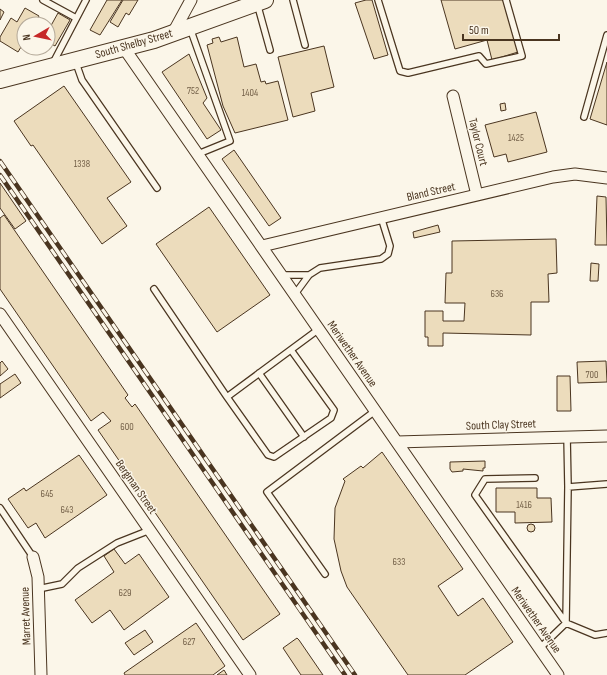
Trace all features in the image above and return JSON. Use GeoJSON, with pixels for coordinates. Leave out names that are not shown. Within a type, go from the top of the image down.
{"type":"FeatureCollection","features":[{"type":"Feature","properties":{"kind":"main road","name":"South Shelby Street"},"geometry":{"type":"LineString","coordinates":[[0,80],[124,48],[173,33],[261,1]]}},
{"type":"Feature","properties":{"kind":"street"},"geometry":{"type":"LineString","coordinates":[[173,33],[191,0]]}},
{"type":"Feature","properties":{"kind":"street","name":"Meriwether Avenue"},"geometry":{"type":"LineString","coordinates":[[124,48],[558,675]]}},
{"type":"Feature","properties":{"kind":"street","name":"Taylor Court"},"geometry":{"type":"LineString","coordinates":[[453,96],[477,195]]}},
{"type":"Feature","properties":{"kind":"street","name":"Bland Street"},"geometry":{"type":"LineString","coordinates":[[262,246],[381,216],[553,177],[574,174],[607,178]]}},
{"type":"Feature","properties":{"kind":"street","name":"Bergman Street"},"geometry":{"type":"LineString","coordinates":[[0,314],[250,675]]}},
{"type":"Feature","properties":{"kind":"street","name":"South Clay Street"},"geometry":{"type":"LineString","coordinates":[[397,442],[607,436]]}},
{"type":"Feature","properties":{"kind":"street","name":"Marret Avenue"},"geometry":{"type":"LineString","coordinates":[[33,557],[38,577],[41,675]]}},
{"type":"Feature","properties":{"kind":"lane"},"geometry":{"type":"LineString","coordinates":[[43,0],[76,18]]}},
{"type":"Feature","properties":{"kind":"lane"},"geometry":{"type":"LineString","coordinates":[[51,67],[86,0]]}},
{"type":"Feature","properties":{"kind":"lane"},"geometry":{"type":"LineString","coordinates":[[293,0],[305,45]]}},
{"type":"Feature","properties":{"kind":"lane"},"geometry":{"type":"LineString","coordinates":[[378,0],[400,71],[408,73],[480,56],[486,64],[522,56],[506,0]]}},
{"type":"Feature","properties":{"kind":"lane"},"geometry":{"type":"LineString","coordinates":[[261,1],[270,50]]}},
{"type":"Feature","properties":{"kind":"lane"},"geometry":{"type":"LineString","coordinates":[[190,27],[230,141],[198,154]]}},
{"type":"Feature","properties":{"kind":"lane"},"geometry":{"type":"LineString","coordinates":[[584,117],[607,35]]}},
{"type":"Feature","properties":{"kind":"lane"},"geometry":{"type":"LineString","coordinates":[[75,61],[82,80],[157,188]]}},
{"type":"Feature","properties":{"kind":"lane"},"geometry":{"type":"LineString","coordinates":[[295,294],[309,276],[320,268],[381,259],[388,254],[390,246],[381,216]]}},
{"type":"Feature","properties":{"kind":"lane"},"geometry":{"type":"LineString","coordinates":[[282,275],[309,276]]}},
{"type":"Feature","properties":{"kind":"lane"},"geometry":{"type":"LineString","coordinates":[[154,289],[268,455],[274,457],[331,418],[334,410],[291,350]]}},
{"type":"Feature","properties":{"kind":"lane"},"geometry":{"type":"LineString","coordinates":[[227,397],[319,329]]}},
{"type":"Feature","properties":{"kind":"lane"},"geometry":{"type":"LineString","coordinates":[[259,373],[304,437]]}},
{"type":"Feature","properties":{"kind":"lane"},"geometry":{"type":"LineString","coordinates":[[325,574],[267,492],[375,411]]}},
{"type":"Feature","properties":{"kind":"lane"},"geometry":{"type":"LineString","coordinates":[[540,648],[566,623],[568,487],[567,436]]}},
{"type":"Feature","properties":{"kind":"lane"},"geometry":{"type":"LineString","coordinates":[[534,478],[485,479],[476,494],[566,623],[595,636],[607,634]]}},
{"type":"Feature","properties":{"kind":"lane"},"geometry":{"type":"LineString","coordinates":[[568,487],[607,484]]}},
{"type":"Feature","properties":{"kind":"lane"},"geometry":{"type":"LineString","coordinates":[[0,508],[33,557]]}},
{"type":"Feature","properties":{"kind":"lane"},"geometry":{"type":"LineString","coordinates":[[38,589],[62,584],[78,568],[117,543],[150,530]]}},
{"type":"Feature","properties":{"kind":"building"},"geometry":{"type":"Polygon","coordinates":[[[107,0],[122,0],[100,35],[90,30],[107,0]]]}},
{"type":"Feature","properties":{"kind":"building"},"geometry":{"type":"Polygon","coordinates":[[[123,0],[138,0],[129,15],[126,13],[118,27],[110,22],[123,0]]]}},
{"type":"Feature","properties":{"kind":"building"},"geometry":{"type":"Polygon","coordinates":[[[372,0],[388,55],[374,59],[355,3],[372,0]]]}},
{"type":"Feature","properties":{"kind":"building"},"geometry":{"type":"Polygon","coordinates":[[[441,0],[503,0],[518,52],[492,60],[487,40],[455,49],[441,0]]]}},
{"type":"Feature","properties":{"kind":"building"},"geometry":{"type":"Polygon","coordinates":[[[25,8],[39,16],[20,16],[25,8]]]}},
{"type":"Feature","properties":{"kind":"building"},"geometry":{"type":"Polygon","coordinates":[[[0,9],[4,12],[0,20],[0,9]]]}},
{"type":"Feature","properties":{"kind":"building"},"geometry":{"type":"Polygon","coordinates":[[[58,13],[70,20],[56,44],[56,17],[58,13]]]}},
{"type":"Feature","properties":{"kind":"building"},"geometry":{"type":"Polygon","coordinates":[[[11,18],[16,21],[16,51],[0,41],[0,37],[11,18]]]}},
{"type":"Feature","properties":{"kind":"building"},"geometry":{"type":"Polygon","coordinates":[[[219,37],[221,42],[237,37],[244,67],[256,64],[261,82],[265,81],[266,84],[278,81],[288,120],[235,133],[223,106],[207,45],[213,43],[212,39],[219,37]]]}},
{"type":"Feature","properties":{"kind":"building"},"geometry":{"type":"Polygon","coordinates":[[[324,46],[334,87],[311,93],[315,111],[293,117],[278,57],[324,46]]]}},
{"type":"Feature","properties":{"kind":"building"},"geometry":{"type":"Polygon","coordinates":[[[189,54],[207,98],[203,103],[221,130],[207,139],[162,72],[189,54]]]}},
{"type":"Feature","properties":{"kind":"building"},"geometry":{"type":"Polygon","coordinates":[[[607,62],[607,125],[590,119],[607,62]]]}},
{"type":"Feature","properties":{"kind":"building"},"geometry":{"type":"Polygon","coordinates":[[[64,86],[131,182],[107,198],[127,226],[102,244],[33,145],[31,146],[14,121],[64,86]]]}},
{"type":"Feature","properties":{"kind":"building"},"geometry":{"type":"Polygon","coordinates":[[[505,103],[506,110],[501,111],[500,104],[505,103]]]}},
{"type":"Feature","properties":{"kind":"building"},"geometry":{"type":"Polygon","coordinates":[[[536,112],[547,152],[508,162],[506,154],[494,157],[485,125],[536,112]]]}},
{"type":"Feature","properties":{"kind":"building"},"geometry":{"type":"Polygon","coordinates":[[[234,150],[281,218],[269,226],[222,159],[234,150]]]}},
{"type":"Feature","properties":{"kind":"building"},"geometry":{"type":"Polygon","coordinates":[[[0,183],[26,221],[15,229],[0,208],[0,183]]]}},
{"type":"Feature","properties":{"kind":"building"},"geometry":{"type":"Polygon","coordinates":[[[597,196],[606,197],[607,245],[595,245],[597,196]]]}},
{"type":"Feature","properties":{"kind":"building"},"geometry":{"type":"Polygon","coordinates":[[[209,207],[270,295],[217,332],[156,244],[209,207]]]}},
{"type":"Feature","properties":{"kind":"building"},"geometry":{"type":"Polygon","coordinates":[[[4,215],[128,395],[125,398],[132,407],[135,404],[280,614],[243,640],[98,430],[111,421],[103,412],[91,421],[0,289],[0,218],[4,215]]]}},
{"type":"Feature","properties":{"kind":"building"},"geometry":{"type":"Polygon","coordinates":[[[438,225],[440,232],[414,238],[413,232],[438,225]]]}},
{"type":"Feature","properties":{"kind":"building"},"geometry":{"type":"Polygon","coordinates":[[[556,239],[557,273],[548,274],[549,302],[531,302],[531,335],[443,333],[443,346],[428,346],[428,337],[425,337],[425,311],[443,311],[443,321],[464,321],[465,303],[445,303],[446,273],[452,273],[452,241],[556,239]]]}},
{"type":"Feature","properties":{"kind":"building"},"geometry":{"type":"Polygon","coordinates":[[[591,263],[599,264],[598,281],[590,281],[591,263]]]}},
{"type":"Feature","properties":{"kind":"building"},"geometry":{"type":"Polygon","coordinates":[[[2,361],[8,369],[0,376],[0,363],[2,361]]]}},
{"type":"Feature","properties":{"kind":"building"},"geometry":{"type":"Polygon","coordinates":[[[606,361],[607,382],[578,383],[577,362],[606,361]]]}},
{"type":"Feature","properties":{"kind":"building"},"geometry":{"type":"Polygon","coordinates":[[[15,374],[21,383],[0,398],[0,384],[15,374]]]}},
{"type":"Feature","properties":{"kind":"building"},"geometry":{"type":"Polygon","coordinates":[[[557,376],[570,376],[571,411],[557,411],[557,376]]]}},
{"type":"Feature","properties":{"kind":"building"},"geometry":{"type":"Polygon","coordinates":[[[382,452],[463,569],[438,586],[458,616],[483,598],[513,642],[465,675],[408,675],[347,587],[341,571],[334,539],[335,508],[345,481],[343,479],[361,466],[363,468],[382,452]]]}},
{"type":"Feature","properties":{"kind":"building"},"geometry":{"type":"Polygon","coordinates":[[[79,455],[107,495],[45,538],[36,523],[28,528],[8,499],[24,488],[26,491],[79,455]]]}},
{"type":"Feature","properties":{"kind":"building"},"geometry":{"type":"Polygon","coordinates":[[[485,461],[485,468],[483,468],[483,471],[463,469],[463,471],[452,472],[450,469],[450,462],[485,461]]]}},
{"type":"Feature","properties":{"kind":"building"},"geometry":{"type":"Polygon","coordinates":[[[496,488],[537,488],[537,498],[551,498],[552,522],[515,523],[515,512],[496,512],[496,488]]]}},
{"type":"Feature","properties":{"kind":"building"},"geometry":{"type":"Polygon","coordinates":[[[531,524],[534,525],[534,531],[531,532],[528,531],[527,528],[528,525],[531,524]]]}},
{"type":"Feature","properties":{"kind":"building"},"geometry":{"type":"Polygon","coordinates":[[[114,549],[125,564],[139,554],[169,597],[124,630],[110,610],[92,623],[75,600],[114,572],[104,556],[114,549]]]}},
{"type":"Feature","properties":{"kind":"building"},"geometry":{"type":"Polygon","coordinates":[[[196,623],[225,666],[213,675],[125,675],[124,673],[196,623]]]}},
{"type":"Feature","properties":{"kind":"building"},"geometry":{"type":"Polygon","coordinates":[[[145,630],[153,642],[134,655],[125,643],[145,630]]]}},
{"type":"Feature","properties":{"kind":"building"},"geometry":{"type":"Polygon","coordinates":[[[297,638],[323,675],[301,675],[283,648],[297,638]]]}},
{"type":"Feature","properties":{"kind":"building"},"geometry":{"type":"Polygon","coordinates":[[[224,670],[227,675],[217,675],[224,670]]]}},
{"type":"Feature","properties":{"kind":"railway"},"geometry":{"type":"LineString","coordinates":[[0,161],[355,675]]}},
{"type":"Feature","properties":{"kind":"railway"},"geometry":{"type":"LineString","coordinates":[[0,175],[345,675]]}}]}
